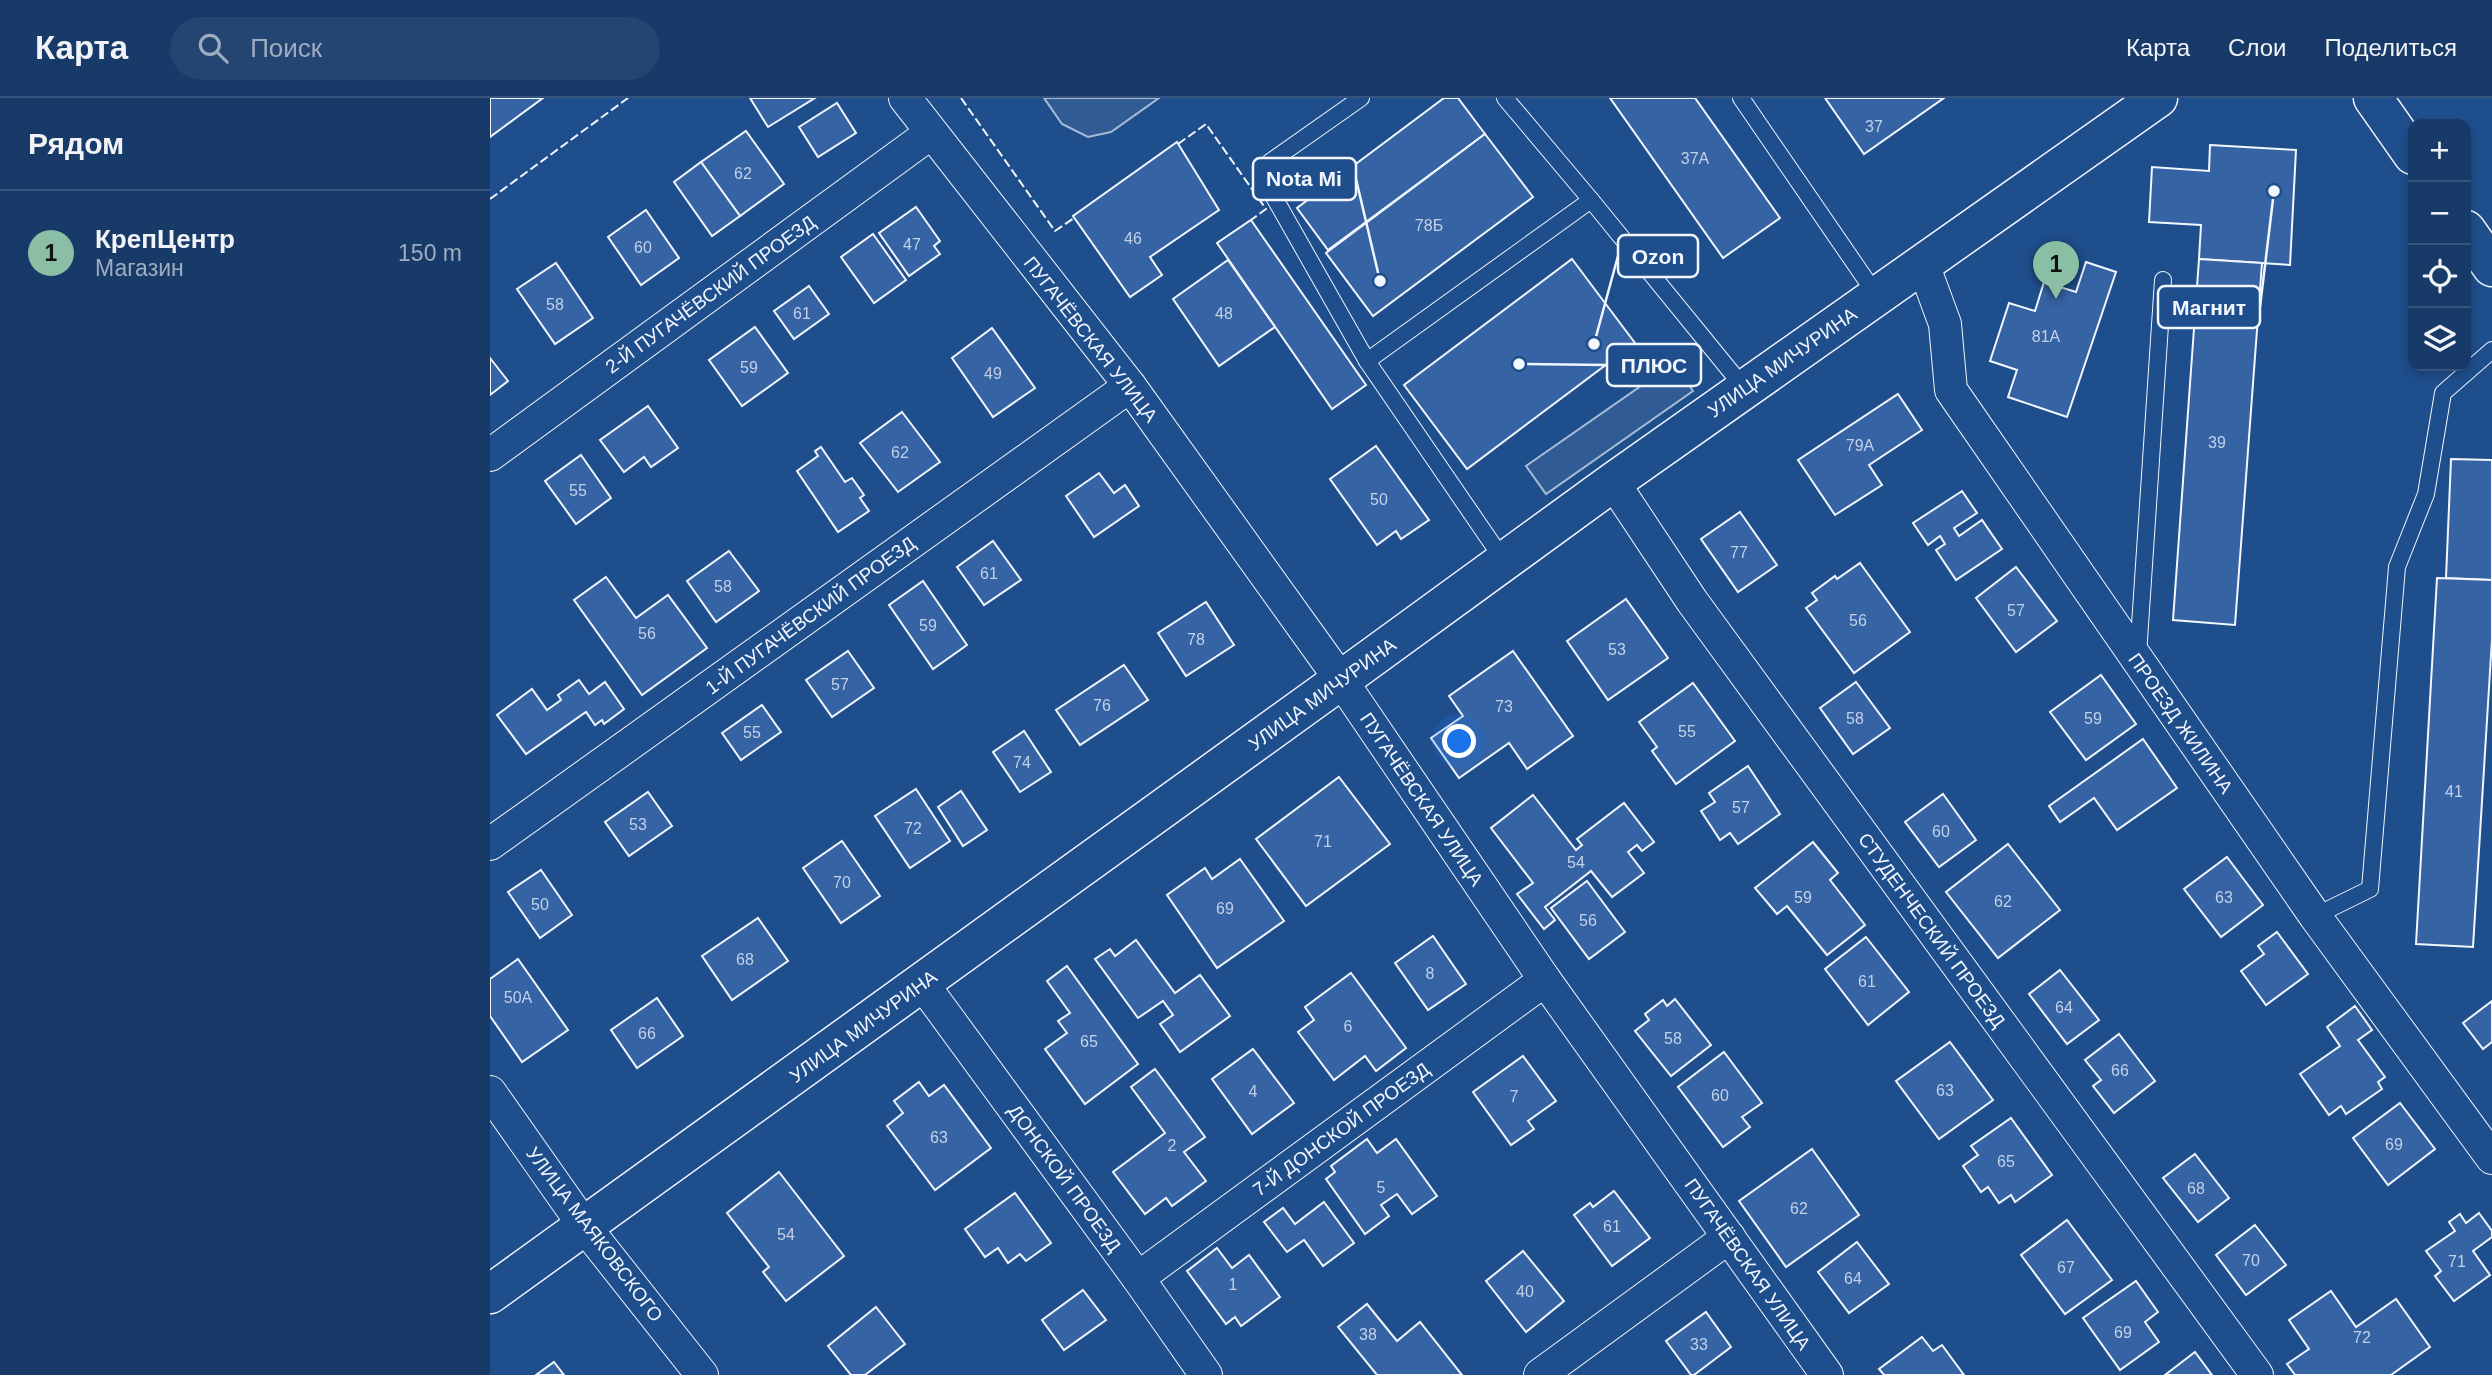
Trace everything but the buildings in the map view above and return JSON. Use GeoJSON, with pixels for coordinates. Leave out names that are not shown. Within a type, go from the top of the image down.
{"type":"FeatureCollection","features":[{"type":"Feature","properties":{"kind":"main road","name":"УЛИЦА МИЧУРИНА"},"geometry":{"type":"LineString","coordinates":[[490,1294],[1613,482],[2158,98]]}},
{"type":"Feature","properties":{"kind":"main road"},"geometry":{"type":"LineString","coordinates":[[2373,98],[2408,148]]}},
{"type":"Feature","properties":{"kind":"main road"},"geometry":{"type":"LineString","coordinates":[[2471,237],[2492,267]]}},
{"type":"Feature","properties":{"kind":"street","name":"ПУГАЧЁВСКАЯ УЛИЦА"},"geometry":{"type":"LineString","coordinates":[[905,98],[1130,386],[1341,680],[1545,980],[1827,1375]]}},
{"type":"Feature","properties":{"kind":"street","name":"2-Й ПУГАЧЁВСКИЙ ПРОЕЗД"},"geometry":{"type":"LineString","coordinates":[[490,455],[931,133]]}},
{"type":"Feature","properties":{"kind":"street","name":"ПРОЕЗД ЖИЛИНА"},"geometry":{"type":"LineString","coordinates":[[1923,264],[1945,324],[1951,390],[2315,916],[2492,1158]]}},
{"type":"Feature","properties":{"kind":"street","name":"1-Й ПУГАЧЁВСКИЙ ПРОЕЗД"},"geometry":{"type":"LineString","coordinates":[[490,844],[1130,386]]}},
{"type":"Feature","properties":{"kind":"street","name":"СТУДЕНЧЕСКИЙ ПРОЕЗД"},"geometry":{"type":"LineString","coordinates":[[1613,482],[1692,601],[2257,1375]]}},
{"type":"Feature","properties":{"kind":"street","name":"7-Й ДОНСКОЙ ПРОЕЗД"},"geometry":{"type":"LineString","coordinates":[[1138,1278],[1545,980]]}},
{"type":"Feature","properties":{"kind":"street","name":"ДОНСКОЙ ПРОЕЗД"},"geometry":{"type":"LineString","coordinates":[[922,983],[1206,1375]]}},
{"type":"Feature","properties":{"kind":"street","name":"УЛИЦА МАЯКОВСКОГО"},"geometry":{"type":"LineString","coordinates":[[490,1092],[585,1227],[702,1375]]}},
{"type":"Feature","properties":{"kind":"street"},"geometry":{"type":"LineString","coordinates":[[1539,1375],[1729,1237]]}},
{"type":"Feature","properties":{"kind":"lane"},"geometry":{"type":"LineString","coordinates":[[1361,98],[1270,162],[1265,173],[1266,183],[1367,360],[1504,561]]}},
{"type":"Feature","properties":{"kind":"lane"},"geometry":{"type":"LineString","coordinates":[[1505,98],[1745,389]]}},
{"type":"Feature","properties":{"kind":"lane"},"geometry":{"type":"LineString","coordinates":[[1741,98],[1877,296]]}},
{"type":"Feature","properties":{"kind":"lane"},"geometry":{"type":"LineString","coordinates":[[1367,360],[1591,200]]}},
{"type":"Feature","properties":{"kind":"lane"},"geometry":{"type":"LineString","coordinates":[[2138,661],[2163,280]]}},
{"type":"Feature","properties":{"kind":"lane"},"geometry":{"type":"LineString","coordinates":[[2315,916],[2370,889],[2398,567],[2426,494],[2443,393],[2492,350]]}},
{"type":"Feature","properties":{"kind":"shaded area"},"geometry":{"type":"Polygon","coordinates":[[[1044,98],[1159,98],[1111,132],[1088,137],[1062,124],[1044,98]]]}},
{"type":"Feature","properties":{"kind":"shaded area"},"geometry":{"type":"Polygon","coordinates":[[[1674,363],[1693,391],[1546,494],[1526,466],[1674,363]]]}},
{"type":"Feature","properties":{"kind":"fence"},"geometry":{"type":"LineString","coordinates":[[490,199],[628,98]]}},
{"type":"Feature","properties":{"kind":"fence"},"geometry":{"type":"LineString","coordinates":[[961,98],[1055,231],[1074,218]]}},
{"type":"Feature","properties":{"kind":"fence"},"geometry":{"type":"LineString","coordinates":[[1178,144],[1206,124],[1266,209],[1251,220]]}},
{"type":"Feature","properties":{"kind":"place","name":"Магнит"},"geometry":{"type":"Point","coordinates":[2274,191]}},
{"type":"Feature","properties":{"kind":"place","name":"Nota Mi"},"geometry":{"type":"Point","coordinates":[1380,281]}},
{"type":"Feature","properties":{"kind":"place","name":"КрепЦентр"},"geometry":{"type":"Point","coordinates":[2056,299]}},
{"type":"Feature","properties":{"kind":"place","name":"Ozon"},"geometry":{"type":"Point","coordinates":[1594,344]}},
{"type":"Feature","properties":{"kind":"place","name":"ПЛЮС"},"geometry":{"type":"Point","coordinates":[1519,364]}}]}
